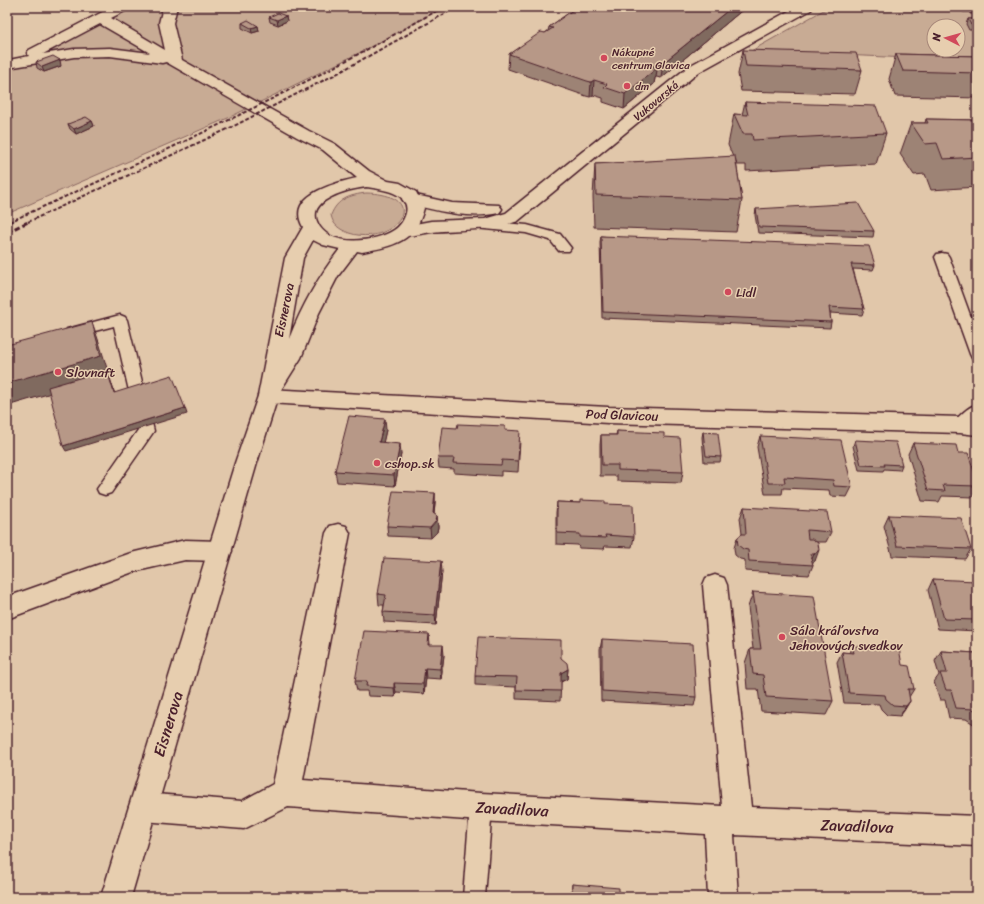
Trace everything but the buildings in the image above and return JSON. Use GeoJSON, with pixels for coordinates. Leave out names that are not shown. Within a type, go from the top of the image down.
{"type":"FeatureCollection","features":[{"type":"Feature","properties":{"kind":"street"},"geometry":{"type":"LineString","coordinates":[[11,64],[102,19],[122,7]]}},
{"type":"Feature","properties":{"kind":"street"},"geometry":{"type":"LineString","coordinates":[[170,7],[166,23],[175,62]]}},
{"type":"Feature","properties":{"kind":"street","name":"Vukovarská"},"geometry":{"type":"LineString","coordinates":[[405,231],[439,226],[499,223],[512,217],[694,69],[806,7]]}},
{"type":"Feature","properties":{"kind":"street"},"geometry":{"type":"LineString","coordinates":[[102,19],[175,62],[329,147],[363,174],[382,184],[402,191],[411,199],[416,208],[416,216],[405,231],[395,238],[382,243],[367,246],[352,246],[327,240],[318,235],[311,228],[308,219],[309,210],[314,202],[327,191],[366,182],[382,184]]}},
{"type":"Feature","properties":{"kind":"street"},"geometry":{"type":"LineString","coordinates":[[11,64],[74,53],[110,52],[147,56],[175,62]]}},
{"type":"Feature","properties":{"kind":"street"},"geometry":{"type":"LineString","coordinates":[[303,134],[331,162],[334,172],[327,191]]}},
{"type":"Feature","properties":{"kind":"street","name":"Vukovarská"},"geometry":{"type":"LineString","coordinates":[[411,199],[456,210],[476,211],[502,208],[537,198]]}},
{"type":"Feature","properties":{"kind":"street","name":"Eisnerova"},"geometry":{"type":"LineString","coordinates":[[116,897],[268,396],[294,258],[311,228]]}},
{"type":"Feature","properties":{"kind":"street","name":"Eisnerova"},"geometry":{"type":"LineString","coordinates":[[268,396],[291,358],[309,313],[330,274],[352,246]]}},
{"type":"Feature","properties":{"kind":"street","name":"Pod Glavicou"},"geometry":{"type":"LineString","coordinates":[[268,396],[608,416],[968,426]]}},
{"type":"Feature","properties":{"kind":"street"},"geometry":{"type":"LineString","coordinates":[[143,807],[244,815],[286,793],[338,533]]}},
{"type":"Feature","properties":{"kind":"street"},"geometry":{"type":"LineString","coordinates":[[7,608],[131,563],[185,550],[220,551]]}},
{"type":"Feature","properties":{"kind":"street"},"geometry":{"type":"LineString","coordinates":[[715,585],[728,820],[723,897]]}},
{"type":"Feature","properties":{"kind":"street","name":"Zavadilova"},"geometry":{"type":"LineString","coordinates":[[286,793],[481,807],[977,831]]}},
{"type":"Feature","properties":{"kind":"lane"},"geometry":{"type":"LineString","coordinates":[[480,225],[527,229],[555,237],[564,248]]}},
{"type":"Feature","properties":{"kind":"lane"},"geometry":{"type":"LineString","coordinates":[[942,257],[977,354]]}},
{"type":"Feature","properties":{"kind":"lane"},"geometry":{"type":"LineString","coordinates":[[60,335],[120,320],[146,431],[105,489]]}},
{"type":"Feature","properties":{"kind":"lane"},"geometry":{"type":"LineString","coordinates":[[968,426],[977,410]]}},
{"type":"Feature","properties":{"kind":"lane"},"geometry":{"type":"LineString","coordinates":[[474,897],[481,807]]}},
{"type":"Feature","properties":{"kind":"shaded area"},"geometry":{"type":"Polygon","coordinates":[[[122,7],[444,7],[363,51],[228,118],[7,214],[7,66],[102,19],[122,7]]]}},
{"type":"Feature","properties":{"kind":"shaded area"},"geometry":{"type":"Polygon","coordinates":[[[829,7],[977,7],[977,61],[751,51],[829,7]]]}},
{"type":"Feature","properties":{"kind":"shaded area"},"geometry":{"type":"Polygon","coordinates":[[[366,193],[387,196],[398,202],[402,210],[400,219],[392,227],[380,233],[365,236],[342,230],[333,221],[331,215],[337,205],[349,197],[366,193]]]}},
{"type":"Feature","properties":{"kind":"railway"},"geometry":{"type":"LineString","coordinates":[[9,222],[229,120],[337,65],[443,7]]}},
{"type":"Feature","properties":{"kind":"railway"},"geometry":{"type":"LineString","coordinates":[[28,222],[230,128],[338,73],[457,7]]}},
{"type":"Feature","properties":{"kind":"railway"},"geometry":{"type":"LineString","coordinates":[[7,232],[30,221]]}},
{"type":"Feature","properties":{"kind":"place","name":"Nákupné centrum Glavica"},"geometry":{"type":"Point","coordinates":[604,58]}},
{"type":"Feature","properties":{"kind":"place","name":"dm"},"geometry":{"type":"Point","coordinates":[627,86]}},
{"type":"Feature","properties":{"kind":"place","name":"Lidl"},"geometry":{"type":"Point","coordinates":[728,292]}},
{"type":"Feature","properties":{"kind":"place","name":"Slovnaft"},"geometry":{"type":"Point","coordinates":[58,372]}},
{"type":"Feature","properties":{"kind":"place","name":"cshop.sk"},"geometry":{"type":"Point","coordinates":[377,463]}},
{"type":"Feature","properties":{"kind":"place","name":"Sála kráľovstva Jehovových svedkov"},"geometry":{"type":"Point","coordinates":[782,637]}}]}
